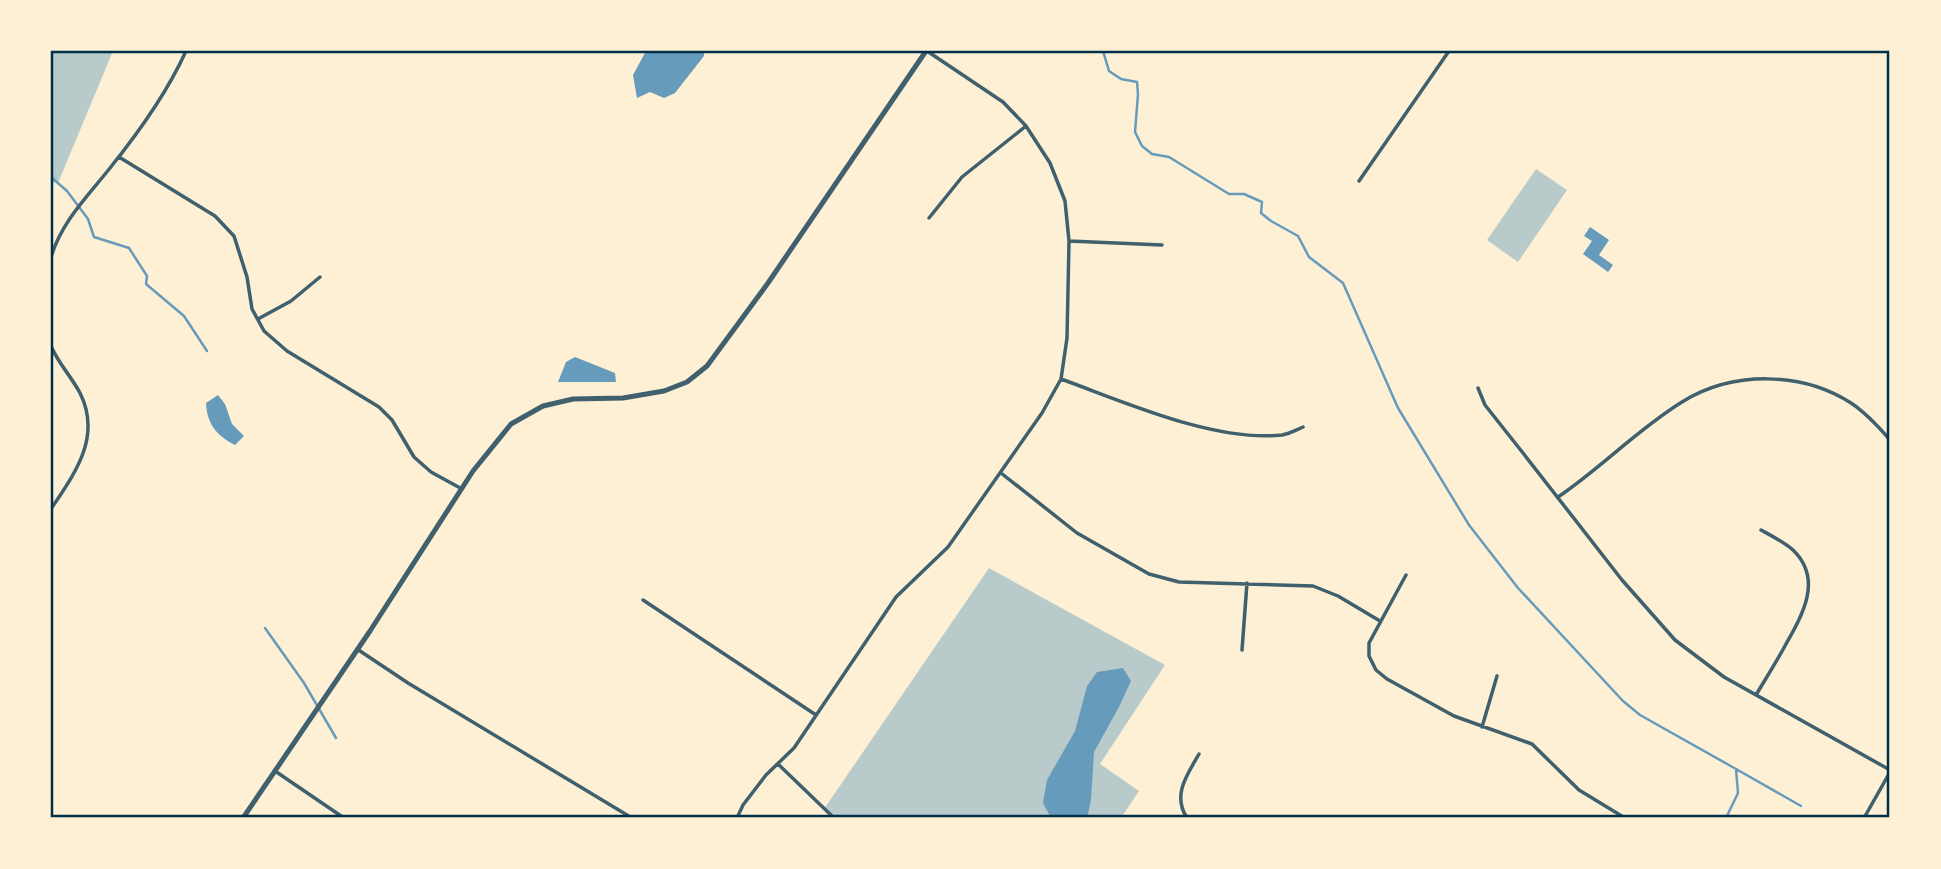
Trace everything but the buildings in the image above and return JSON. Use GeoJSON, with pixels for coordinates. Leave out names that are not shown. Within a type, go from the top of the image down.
{"type":"FeatureCollection","features":[{"type":"Feature","properties":{"kind":"street"},"geometry":{"type":"LineString","coordinates":[[51,257],[52,247],[72,214],[119,157],[169,86],[186,51]]}},
{"type":"Feature","properties":{"kind":"street"},"geometry":{"type":"LineString","coordinates":[[243,818],[462,489],[510,424],[543,406],[572,399],[623,398],[660,392],[687,382],[707,366],[768,283],[927,51],[1003,102],[1026,126],[1050,163],[1065,201],[1069,241],[1067,338],[1061,379],[1042,413],[948,547],[896,597],[794,748],[743,805],[737,818]]}},
{"type":"Feature","properties":{"kind":"street"},"geometry":{"type":"LineString","coordinates":[[1359,181],[1450,51]]}},
{"type":"Feature","properties":{"kind":"street"},"geometry":{"type":"LineString","coordinates":[[929,218],[962,177],[1026,126]]}},
{"type":"Feature","properties":{"kind":"street"},"geometry":{"type":"LineString","coordinates":[[119,157],[215,216],[234,236],[247,277],[252,309],[264,331],[287,351],[379,407],[392,420],[414,457],[431,472],[462,489]]}},
{"type":"Feature","properties":{"kind":"street"},"geometry":{"type":"LineString","coordinates":[[1069,241],[1161,245]]}},
{"type":"Feature","properties":{"kind":"street"},"geometry":{"type":"LineString","coordinates":[[258,319],[292,301],[320,277]]}},
{"type":"Feature","properties":{"kind":"street"},"geometry":{"type":"LineString","coordinates":[[51,346],[83,399],[89,430],[81,462],[51,509]]}},
{"type":"Feature","properties":{"kind":"street"},"geometry":{"type":"LineString","coordinates":[[1061,379],[1163,416],[1217,430],[1284,435],[1303,428]]}},
{"type":"Feature","properties":{"kind":"street"},"geometry":{"type":"LineString","coordinates":[[1558,497],[1684,401],[1710,388],[1743,381],[1790,381],[1825,390],[1863,412],[1890,440]]}},
{"type":"Feature","properties":{"kind":"street"},"geometry":{"type":"LineString","coordinates":[[1478,388],[1485,405],[1658,623],[1700,660],[1756,696],[1890,771],[1864,818]]}},
{"type":"Feature","properties":{"kind":"street"},"geometry":{"type":"LineString","coordinates":[[1000,474],[1077,533],[1149,573],[1179,582],[1313,586],[1338,596],[1380,621]]}},
{"type":"Feature","properties":{"kind":"street"},"geometry":{"type":"LineString","coordinates":[[1756,696],[1806,609],[1809,590],[1806,570],[1799,557],[1786,544],[1761,530]]}},
{"type":"Feature","properties":{"kind":"street"},"geometry":{"type":"LineString","coordinates":[[1406,575],[1371,637],[1368,650],[1376,670],[1387,679],[1454,716],[1532,744],[1579,789],[1625,818]]}},
{"type":"Feature","properties":{"kind":"street"},"geometry":{"type":"LineString","coordinates":[[1242,649],[1247,583]]}},
{"type":"Feature","properties":{"kind":"street"},"geometry":{"type":"LineString","coordinates":[[643,600],[816,715]]}},
{"type":"Feature","properties":{"kind":"street"},"geometry":{"type":"LineString","coordinates":[[357,649],[632,818]]}},
{"type":"Feature","properties":{"kind":"street"},"geometry":{"type":"LineString","coordinates":[[1482,727],[1497,676]]}},
{"type":"Feature","properties":{"kind":"street"},"geometry":{"type":"LineString","coordinates":[[1187,818],[1181,806],[1180,790],[1199,754]]}},
{"type":"Feature","properties":{"kind":"street"},"geometry":{"type":"LineString","coordinates":[[778,764],[834,818]]}},
{"type":"Feature","properties":{"kind":"street"},"geometry":{"type":"LineString","coordinates":[[275,771],[344,818]]}},
{"type":"Feature","properties":{"kind":"shaded area"},"geometry":{"type":"Polygon","coordinates":[[[51,51],[113,51],[58,183],[51,182],[51,51]]]}},
{"type":"Feature","properties":{"kind":"shaded area"},"geometry":{"type":"Polygon","coordinates":[[[1536,169],[1567,190],[1518,262],[1487,240],[1536,169]]]}},
{"type":"Feature","properties":{"kind":"shaded area"},"geometry":{"type":"Polygon","coordinates":[[[989,568],[1165,665],[1100,764],[1139,791],[1121,818],[834,818],[824,809],[989,568]]]}},
{"type":"Feature","properties":{"kind":"water"},"geometry":{"type":"Polygon","coordinates":[[[646,51],[704,51],[704,56],[675,93],[664,98],[650,92],[637,98],[633,75],[646,51]]]}},
{"type":"Feature","properties":{"kind":"water"},"geometry":{"type":"Polygon","coordinates":[[[1590,227],[1609,240],[1599,255],[1613,265],[1608,272],[1583,254],[1592,241],[1584,236],[1590,227]]]}},
{"type":"Feature","properties":{"kind":"water"},"geometry":{"type":"Polygon","coordinates":[[[575,357],[615,373],[616,382],[558,382],[566,362],[575,357]]]}},
{"type":"Feature","properties":{"kind":"water"},"geometry":{"type":"Polygon","coordinates":[[[218,395],[225,404],[232,424],[244,436],[235,445],[218,433],[208,417],[206,403],[218,395]]]}},
{"type":"Feature","properties":{"kind":"water"},"geometry":{"type":"Polygon","coordinates":[[[1123,668],[1131,681],[1094,752],[1087,818],[1051,818],[1043,803],[1047,780],[1075,731],[1087,686],[1097,672],[1123,668]]]}},
{"type":"Feature","properties":{"kind":"waterway"},"geometry":{"type":"LineString","coordinates":[[1103,51],[1109,71],[1121,79],[1137,82],[1135,132],[1142,146],[1152,154],[1169,157],[1229,194],[1244,194],[1262,202],[1261,213],[1298,236],[1309,257],[1343,283],[1398,408],[1469,525],[1518,588],[1623,701],[1640,715],[1736,769],[1738,793],[1726,818]]}},
{"type":"Feature","properties":{"kind":"waterway"},"geometry":{"type":"LineString","coordinates":[[51,177],[67,191],[88,219],[94,237],[129,248],[147,276],[146,284],[184,316],[207,351]]}},
{"type":"Feature","properties":{"kind":"waterway"},"geometry":{"type":"LineString","coordinates":[[265,628],[304,683],[336,738]]}},
{"type":"Feature","properties":{"kind":"waterway"},"geometry":{"type":"LineString","coordinates":[[1736,769],[1801,806]]}}]}
